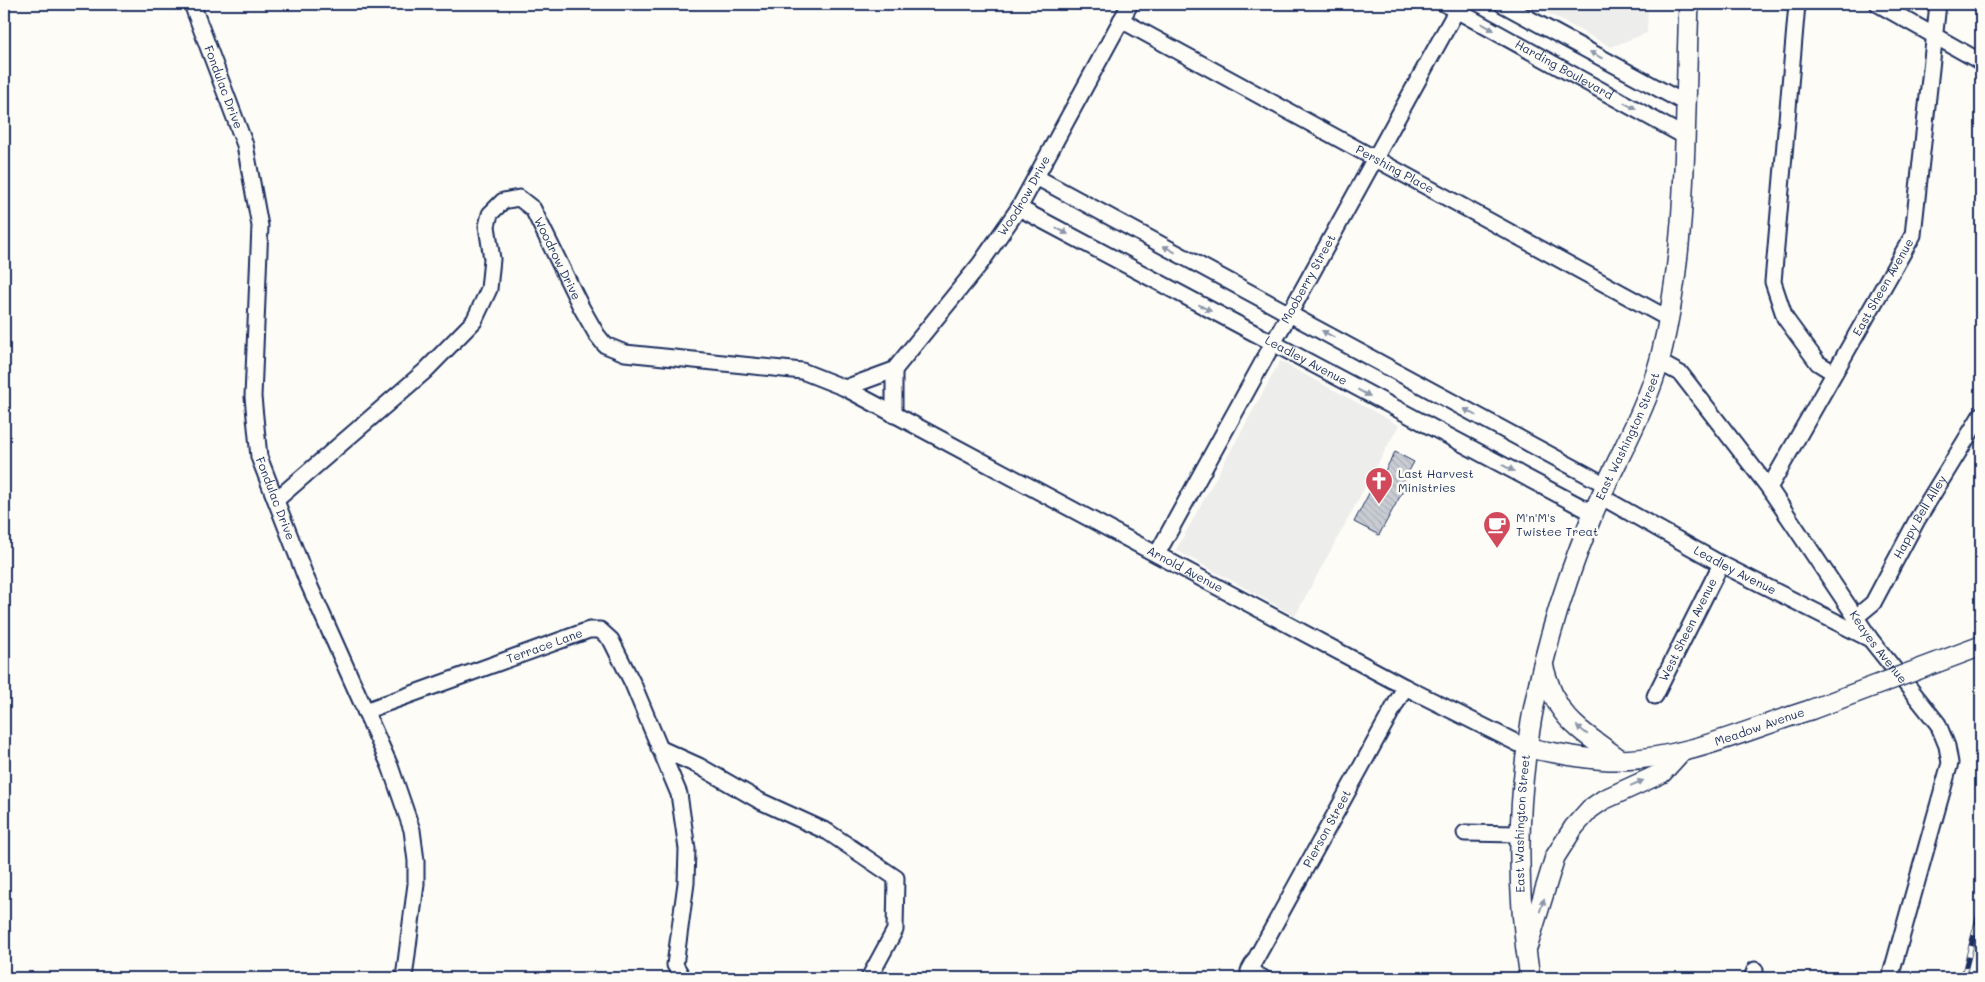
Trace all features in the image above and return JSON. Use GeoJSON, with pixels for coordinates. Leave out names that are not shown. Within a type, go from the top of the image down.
{"type":"FeatureCollection","features":[{"type":"Feature","properties":{"kind":"main road","name":"East Washington Street"},"geometry":{"type":"LineString","coordinates":[[1530,978],[1526,951],[1518,834],[1522,778],[1542,662],[1560,598],[1599,498],[1659,362],[1669,318],[1680,239],[1688,4]]}},
{"type":"Feature","properties":{"kind":"main road","name":"Meadow Avenue"},"geometry":{"type":"LineString","coordinates":[[1527,748],[1573,756],[1621,760],[1681,752],[1810,710],[1981,646]]}},
{"type":"Feature","properties":{"kind":"main road"},"geometry":{"type":"LineString","coordinates":[[1542,662],[1552,693],[1560,708],[1577,726],[1621,760]]}},
{"type":"Feature","properties":{"kind":"main road"},"geometry":{"type":"LineString","coordinates":[[1526,951],[1546,894],[1556,857],[1574,827],[1590,809],[1603,800],[1662,773],[1681,752]]}},
{"type":"Feature","properties":{"kind":"street","name":"Fondulac Drive"},"geometry":{"type":"LineString","coordinates":[[192,4],[245,145],[260,226],[253,396],[259,457],[306,578],[366,711],[404,803],[415,846],[414,907],[404,978]]}},
{"type":"Feature","properties":{"kind":"street","name":"Woodrow Drive"},"geometry":{"type":"LineString","coordinates":[[894,370],[980,264],[1019,208],[1130,4]]}},
{"type":"Feature","properties":{"kind":"street"},"geometry":{"type":"LineString","coordinates":[[1502,4],[1685,103]]}},
{"type":"Feature","properties":{"kind":"street"},"geometry":{"type":"LineString","coordinates":[[1797,4],[1773,282],[1785,318],[1818,363],[1834,373]]}},
{"type":"Feature","properties":{"kind":"street"},"geometry":{"type":"LineString","coordinates":[[1878,4],[1981,62]]}},
{"type":"Feature","properties":{"kind":"street","name":"East Sheen Avenue"},"geometry":{"type":"LineString","coordinates":[[1769,488],[1913,235],[1938,4]]}},
{"type":"Feature","properties":{"kind":"street","name":"Harding Boulevard"},"geometry":{"type":"LineString","coordinates":[[1454,6],[1684,136]]}},
{"type":"Feature","properties":{"kind":"street","name":"Mooberry Street"},"geometry":{"type":"LineString","coordinates":[[1156,554],[1376,157],[1454,6]]}},
{"type":"Feature","properties":{"kind":"street","name":"Pershing Place"},"geometry":{"type":"LineString","coordinates":[[1121,20],[1669,318]]}},
{"type":"Feature","properties":{"kind":"street","name":"Leadley Avenue"},"geometry":{"type":"LineString","coordinates":[[1036,177],[1290,313],[1599,498],[1721,564],[1871,640]]}},
{"type":"Feature","properties":{"kind":"street","name":"Woodrow Drive"},"geometry":{"type":"LineString","coordinates":[[276,500],[425,370],[474,321],[489,289],[492,259],[487,226],[490,214],[498,204],[514,198],[523,200],[533,209],[580,307],[597,336],[612,349],[625,353],[802,371],[845,388]]}},
{"type":"Feature","properties":{"kind":"street","name":"Leadley Avenue"},"geometry":{"type":"LineString","coordinates":[[1019,208],[1272,344],[1599,498]]}},
{"type":"Feature","properties":{"kind":"street","name":"Keayes Avenue"},"geometry":{"type":"LineString","coordinates":[[1659,362],[1681,374],[1769,488],[1871,640],[1938,724],[1947,746],[1950,763],[1890,978]]}},
{"type":"Feature","properties":{"kind":"street"},"geometry":{"type":"LineString","coordinates":[[845,388],[894,370],[894,415]]}},
{"type":"Feature","properties":{"kind":"street","name":"Arnold Avenue"},"geometry":{"type":"LineString","coordinates":[[845,388],[1405,687],[1527,748]]}},
{"type":"Feature","properties":{"kind":"street","name":"Happy Bell Alley"},"geometry":{"type":"LineString","coordinates":[[1856,617],[1873,603],[1917,520],[1981,415]]}},
{"type":"Feature","properties":{"kind":"street","name":"West Sheen Avenue"},"geometry":{"type":"LineString","coordinates":[[1655,696],[1721,564]]}},
{"type":"Feature","properties":{"kind":"street","name":"Terrace Lane"},"geometry":{"type":"LineString","coordinates":[[366,711],[595,629],[604,632],[611,640],[633,684],[678,794],[685,833],[686,883],[675,965],[683,978]]}},
{"type":"Feature","properties":{"kind":"street","name":"Pierson Street"},"geometry":{"type":"LineString","coordinates":[[1263,978],[1249,971],[1405,687]]}},
{"type":"Feature","properties":{"kind":"street"},"geometry":{"type":"LineString","coordinates":[[659,748],[699,766],[760,801],[828,832],[896,878],[895,930],[869,978]]}},
{"type":"Feature","properties":{"kind":"street"},"geometry":{"type":"LineString","coordinates":[[1465,833],[1518,834]]}},
{"type":"Feature","properties":{"kind":"shaded area"},"geometry":{"type":"Polygon","coordinates":[[[1531,4],[1648,4],[1647,33],[1611,47],[1531,4]]]}},
{"type":"Feature","properties":{"kind":"shaded area"},"geometry":{"type":"Polygon","coordinates":[[[1280,361],[1399,425],[1295,616],[1176,550],[1280,361]]]}},
{"type":"Feature","properties":{"kind":"building","name":"Last Harvest Ministries"},"geometry":{"type":"Polygon","coordinates":[[[1395,452],[1414,462],[1400,487],[1404,489],[1379,535],[1354,522],[1378,476],[1381,478],[1395,452]]]}},
{"type":"Feature","properties":{"kind":"railway"},"geometry":{"type":"LineString","coordinates":[[1963,978],[1981,907]]}},
{"type":"Feature","properties":{"kind":"place","name":"Last Harvest Ministries"},"geometry":{"type":"Point","coordinates":[1379,505]}},
{"type":"Feature","properties":{"kind":"place","name":"M'n'M's Twistee Treat"},"geometry":{"type":"Point","coordinates":[1497,549]}}]}
